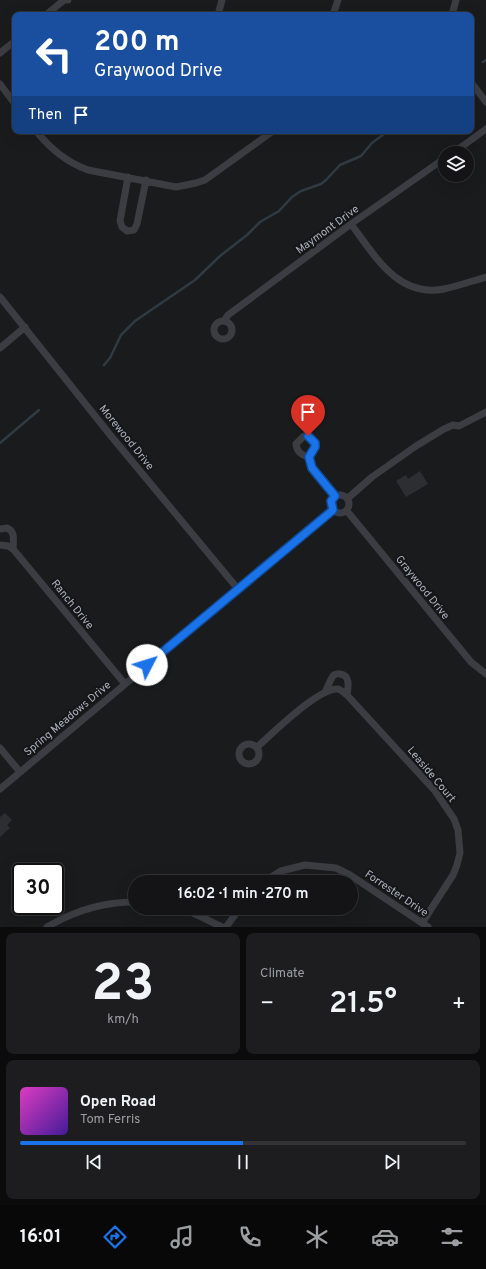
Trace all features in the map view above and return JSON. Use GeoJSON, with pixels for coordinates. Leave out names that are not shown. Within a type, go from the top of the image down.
{"type":"FeatureCollection","features":[{"type":"Feature","properties":{"kind":"street"},"geometry":{"type":"LineString","coordinates":[[50,12],[64,0],[68,0]]}},
{"type":"Feature","properties":{"kind":"street"},"geometry":{"type":"LineString","coordinates":[[219,12],[222,0]]}},
{"type":"Feature","properties":{"kind":"street"},"geometry":{"type":"LineString","coordinates":[[334,12],[338,0]]}},
{"type":"Feature","properties":{"kind":"street"},"geometry":{"type":"LineString","coordinates":[[453,12],[456,0]]}},
{"type":"Feature","properties":{"kind":"street"},"geometry":{"type":"LineString","coordinates":[[0,53],[12,43]]}},
{"type":"Feature","properties":{"kind":"street"},"geometry":{"type":"LineString","coordinates":[[0,84],[12,100]]}},
{"type":"Feature","properties":{"kind":"street"},"geometry":{"type":"LineString","coordinates":[[474,86],[486,102]]}},
{"type":"Feature","properties":{"kind":"street"},"geometry":{"type":"LineString","coordinates":[[463,146],[486,130]]}},
{"type":"Feature","properties":{"kind":"street"},"geometry":{"type":"LineString","coordinates":[[39,134],[54,152],[76,166],[88,170],[176,187],[205,180],[269,134]]}},
{"type":"Feature","properties":{"kind":"street","name":"Maymont Drive"},"geometry":{"type":"LineString","coordinates":[[224,320],[351,224],[438,163]]}},
{"type":"Feature","properties":{"kind":"street"},"geometry":{"type":"LineString","coordinates":[[128,177],[120,222],[122,227],[128,231],[134,230],[137,224],[146,180]]}},
{"type":"Feature","properties":{"kind":"street"},"geometry":{"type":"LineString","coordinates":[[351,224],[390,273],[410,286],[433,290],[444,289],[486,277]]}},
{"type":"Feature","properties":{"kind":"street","name":"Morewood Drive"},"geometry":{"type":"LineString","coordinates":[[0,297],[111,436],[238,589]]}},
{"type":"Feature","properties":{"kind":"street"},"geometry":{"type":"LineString","coordinates":[[0,348],[25,327]]}},
{"type":"Feature","properties":{"kind":"street"},"geometry":{"type":"LineString","coordinates":[[348,498],[372,477],[416,446],[444,429],[453,425],[459,426],[486,412]]}},
{"type":"Feature","properties":{"kind":"street"},"geometry":{"type":"LineString","coordinates":[[309,457],[312,468],[335,496]]}},
{"type":"Feature","properties":{"kind":"street"},"geometry":{"type":"LineString","coordinates":[[340,494],[348,498],[350,503],[347,511],[338,513],[333,510],[331,501],[335,496],[340,494]]}},
{"type":"Feature","properties":{"kind":"street","name":"Spring Meadows Drive"},"geometry":{"type":"LineString","coordinates":[[0,789],[333,510]]}},
{"type":"Feature","properties":{"kind":"street","name":"Graywood Drive"},"geometry":{"type":"LineString","coordinates":[[347,511],[471,662],[486,674]]}},
{"type":"Feature","properties":{"kind":"street"},"geometry":{"type":"LineString","coordinates":[[0,529],[7,528],[12,532],[14,538],[13,549],[8,546],[0,545]]}},
{"type":"Feature","properties":{"kind":"street","name":"Ranch Drive"},"geometry":{"type":"LineString","coordinates":[[13,549],[125,684]]}},
{"type":"Feature","properties":{"kind":"street"},"geometry":{"type":"LineString","coordinates":[[325,692],[333,676],[341,674],[348,680],[348,695]]}},
{"type":"Feature","properties":{"kind":"street"},"geometry":{"type":"LineString","coordinates":[[257,747],[290,717],[325,692],[340,689],[348,695]]}},
{"type":"Feature","properties":{"kind":"street","name":"Leaside Court"},"geometry":{"type":"LineString","coordinates":[[348,695],[435,792],[454,819],[458,830],[460,853],[457,864],[453,875],[425,925]]}},
{"type":"Feature","properties":{"kind":"street"},"geometry":{"type":"LineString","coordinates":[[0,748],[20,772]]}},
{"type":"Feature","properties":{"kind":"street","name":"Forrester Drive"},"geometry":{"type":"LineString","coordinates":[[274,875],[281,871],[299,866],[336,868],[350,875]]}},
{"type":"Feature","properties":{"kind":"street","name":"Forrester Drive"},"geometry":{"type":"LineString","coordinates":[[358,880],[425,925]]}},
{"type":"Feature","properties":{"kind":"street"},"geometry":{"type":"LineString","coordinates":[[47,927],[69,915],[87,909],[110,904],[128,903]]}},
{"type":"Feature","properties":{"kind":"street"},"geometry":{"type":"LineString","coordinates":[[196,915],[222,927]]}},
{"type":"Feature","properties":{"kind":"street"},"geometry":{"type":"LineString","coordinates":[[226,927],[235,915]]}},
{"type":"Feature","properties":{"kind":"building"},"geometry":{"type":"Polygon","coordinates":[[[420,471],[428,484],[406,497],[396,481],[406,475],[408,479],[420,471]]]}},
{"type":"Feature","properties":{"kind":"building"},"geometry":{"type":"Polygon","coordinates":[[[5,813],[12,820],[7,825],[10,828],[0,837],[0,817],[5,813]]]}},
{"type":"Feature","properties":{"kind":"waterway"},"geometry":{"type":"LineString","coordinates":[[104,365],[110,358],[121,335],[135,321],[195,280],[220,256],[247,235],[260,222],[279,211],[292,197],[301,191],[321,184],[340,165],[361,156],[372,143],[384,134]]}},
{"type":"Feature","properties":{"kind":"waterway"},"geometry":{"type":"LineString","coordinates":[[0,443],[39,410]]}},
{"type":"Feature","properties":{"kind":"route"},"geometry":{"type":"LineString","coordinates":[[147,665],[333,510],[331,501],[335,496],[312,468],[309,457],[315,447],[315,443],[308,436]]}}]}
